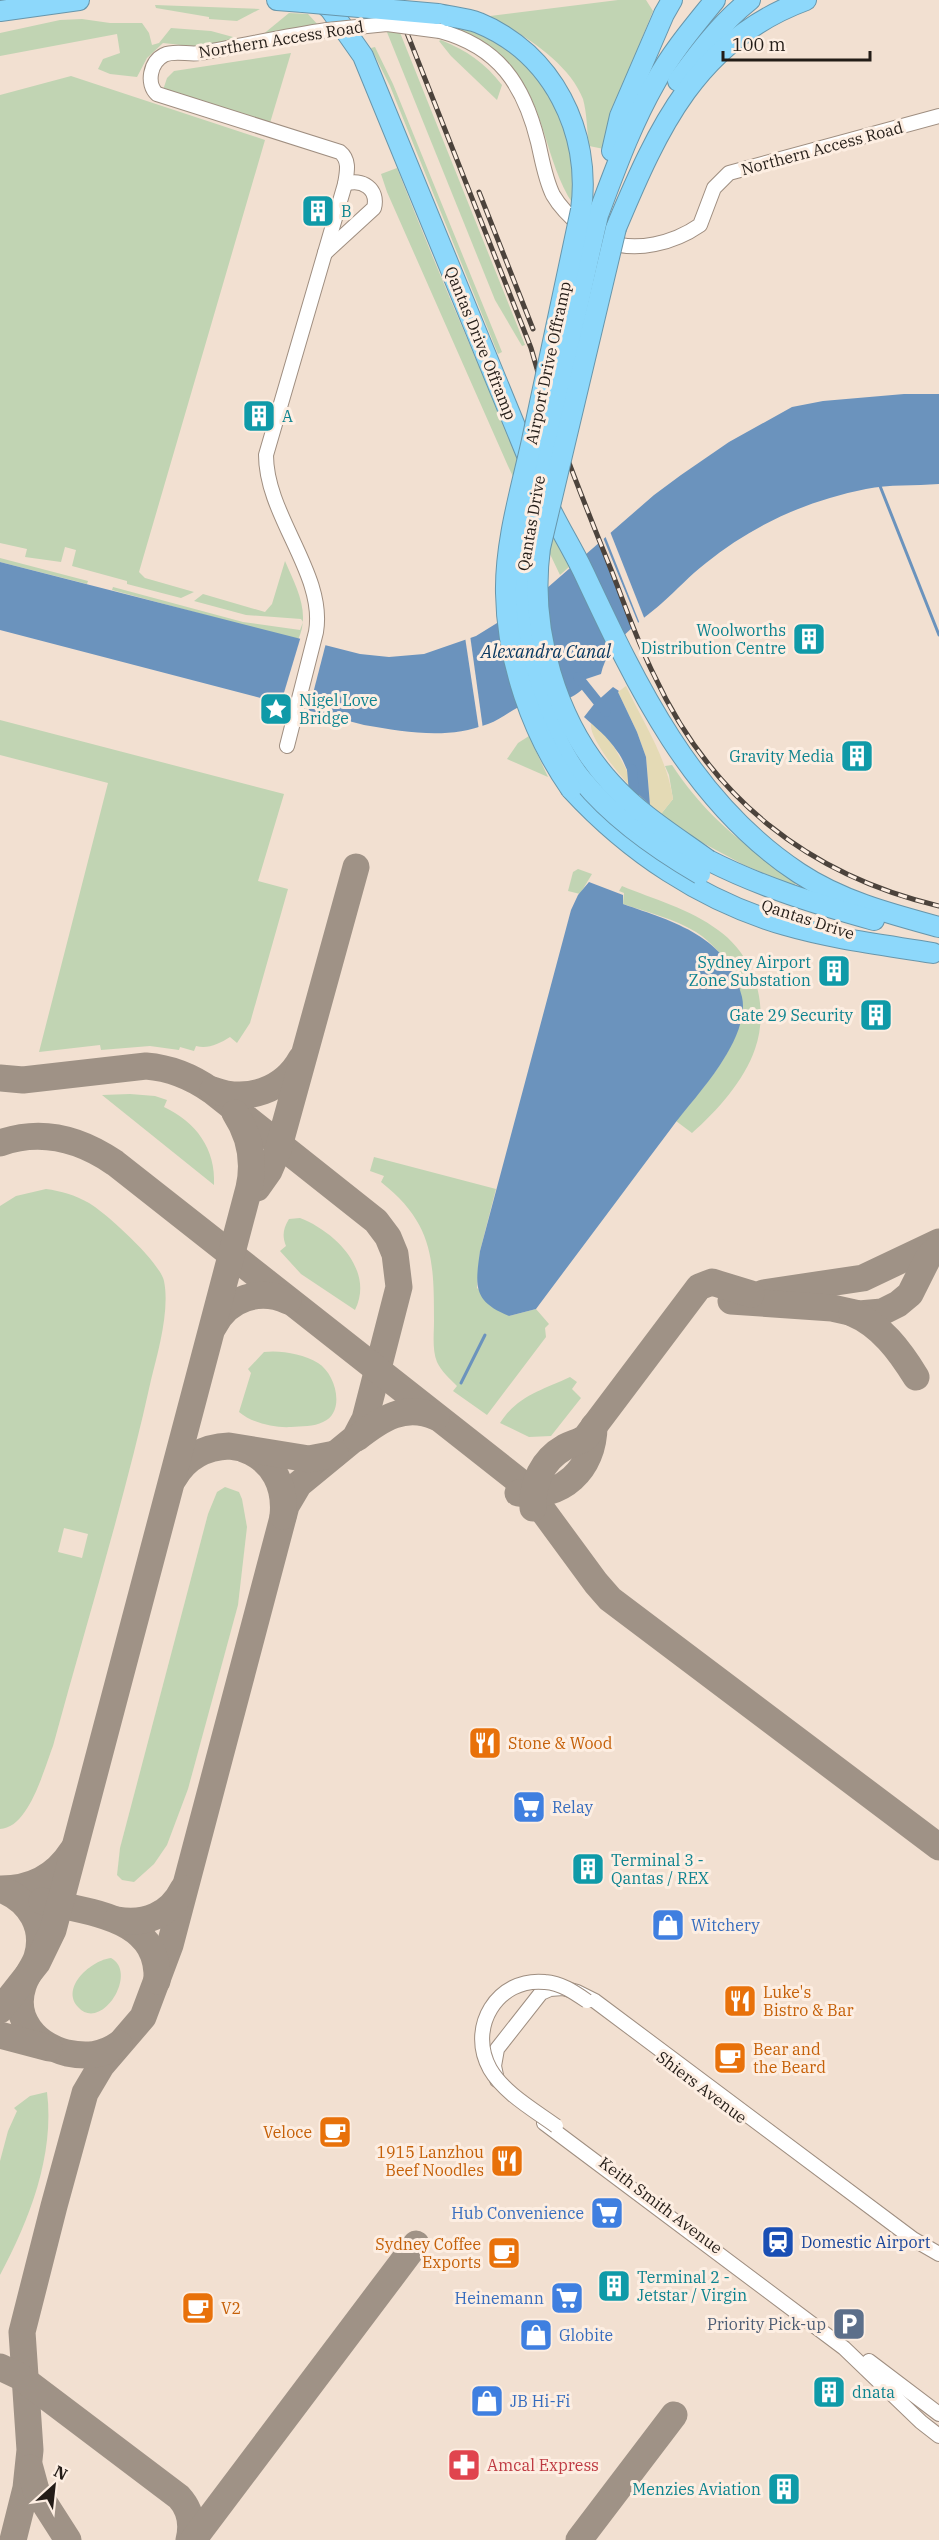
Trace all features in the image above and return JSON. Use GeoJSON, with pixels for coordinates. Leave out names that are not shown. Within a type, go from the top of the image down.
{"type":"FeatureCollection","features":[{"type":"Feature","properties":{"kind":"highway"},"geometry":{"type":"LineString","coordinates":[[0,11],[79,0]]}},
{"type":"Feature","properties":{"kind":"highway"},"geometry":{"type":"LineString","coordinates":[[277,0],[375,0]]}},
{"type":"Feature","properties":{"kind":"highway"},"geometry":{"type":"LineString","coordinates":[[590,212],[620,116],[672,0]]}},
{"type":"Feature","properties":{"kind":"highway"},"geometry":{"type":"LineString","coordinates":[[590,212],[656,81],[686,35],[715,0]]}},
{"type":"Feature","properties":{"kind":"highway"},"geometry":{"type":"LineString","coordinates":[[616,228],[634,169],[673,88],[705,43],[750,0]]}},
{"type":"Feature","properties":{"kind":"highway"},"geometry":{"type":"LineString","coordinates":[[616,228],[644,162],[675,104],[704,69],[753,25],[786,7],[806,0]]}},
{"type":"Feature","properties":{"kind":"highway","name":"Airport Drive Offramp"},"geometry":{"type":"LineString","coordinates":[[312,1],[439,23],[477,22],[501,34],[527,51],[548,76],[566,104],[577,138],[590,212],[514,523],[507,568],[507,612],[517,667],[532,718],[558,770],[578,797],[636,850],[701,874],[741,909],[784,925],[937,949]]}},
{"type":"Feature","properties":{"kind":"highway","name":"Qantas Drive Offramp"},"geometry":{"type":"LineString","coordinates":[[312,1],[330,9],[363,56],[520,440],[554,517],[576,556],[627,666],[663,728],[696,776],[729,814],[761,845],[801,875],[856,902],[939,927]]}},
{"type":"Feature","properties":{"kind":"highway","name":"Qantas Drive"},"geometry":{"type":"LineString","coordinates":[[616,228],[540,548],[537,573],[541,626],[550,668],[564,707],[590,757],[611,784],[656,824],[701,874],[744,879],[937,949]]}},
{"type":"Feature","properties":{"kind":"street","name":"Northern Access Road"},"geometry":{"type":"LineString","coordinates":[[287,746],[318,618],[315,598],[270,489],[266,455],[348,170],[344,155],[340,152],[157,94],[151,86],[153,65],[164,55],[197,54],[327,30],[387,24],[439,23],[453,35],[483,50],[513,78],[532,116],[552,193],[562,209],[583,228],[619,246],[659,243],[690,232],[700,225],[714,188],[729,173],[939,116]]}},
{"type":"Feature","properties":{"kind":"street"},"geometry":{"type":"LineString","coordinates":[[322,257],[374,208],[375,198],[368,186],[356,181],[345,184]]}},
{"type":"Feature","properties":{"kind":"street","name":"Shiers Avenue"},"geometry":{"type":"LineString","coordinates":[[483,2049],[481,2037],[484,2019],[501,1996],[513,1988],[529,1983],[545,1982],[562,1986],[587,2001],[939,2265]]}},
{"type":"Feature","properties":{"kind":"street","name":"Shiers Avenue"},"geometry":{"type":"LineString","coordinates":[[508,2095],[495,2074],[495,2056],[502,2043],[538,1995],[550,1989],[563,1988],[577,1992],[595,2001],[906,2234],[939,2254]]}},
{"type":"Feature","properties":{"kind":"street","name":"Keith Smith Avenue"},"geometry":{"type":"LineString","coordinates":[[483,2049],[495,2076],[516,2096],[939,2414]]}},
{"type":"Feature","properties":{"kind":"street","name":"Keith Smith Avenue"},"geometry":{"type":"LineString","coordinates":[[508,2095],[844,2348],[921,2422],[939,2436]]}},
{"type":"Feature","properties":{"kind":"green space"},"geometry":{"type":"Polygon","coordinates":[[[374,0],[387,0],[525,345],[522,346],[495,300],[374,0]]]}},
{"type":"Feature","properties":{"kind":"green space"},"geometry":{"type":"Polygon","coordinates":[[[618,0],[646,0],[653,11],[623,85],[609,150],[589,146],[583,99],[567,73],[530,40],[490,16],[618,0]]]}},
{"type":"Feature","properties":{"kind":"green space"},"geometry":{"type":"Polygon","coordinates":[[[155,5],[260,9],[237,21],[209,19],[209,17],[156,8],[155,5]]]}},
{"type":"Feature","properties":{"kind":"green space"},"geometry":{"type":"Polygon","coordinates":[[[289,13],[308,14],[319,26],[261,36],[289,13]]]}},
{"type":"Feature","properties":{"kind":"green space"},"geometry":{"type":"Polygon","coordinates":[[[82,19],[110,23],[142,23],[149,33],[152,45],[159,43],[171,28],[211,31],[233,37],[230,42],[199,47],[163,43],[147,58],[137,77],[110,74],[98,69],[103,59],[120,53],[117,34],[0,56],[0,33],[60,20],[82,19]]]}},
{"type":"Feature","properties":{"kind":"green space"},"geometry":{"type":"Polygon","coordinates":[[[453,26],[474,31],[515,54],[540,78],[559,107],[574,167],[573,204],[563,187],[538,115],[522,81],[504,59],[453,26]]]}},
{"type":"Feature","properties":{"kind":"green space"},"geometry":{"type":"Polygon","coordinates":[[[439,41],[474,58],[496,77],[502,85],[497,100],[451,56],[439,41]]]}},
{"type":"Feature","properties":{"kind":"green space"},"geometry":{"type":"Polygon","coordinates":[[[375,47],[393,84],[502,352],[498,354],[390,86],[371,48],[375,47]]]}},
{"type":"Feature","properties":{"kind":"green space"},"geometry":{"type":"Polygon","coordinates":[[[291,53],[270,123],[163,90],[167,78],[174,71],[291,53]]]}},
{"type":"Feature","properties":{"kind":"green space"},"geometry":{"type":"Polygon","coordinates":[[[71,76],[265,140],[139,572],[145,578],[194,592],[181,598],[72,566],[76,550],[65,547],[61,562],[25,557],[27,549],[0,543],[0,95],[71,76]]]}},
{"type":"Feature","properties":{"kind":"green space"},"geometry":{"type":"Polygon","coordinates":[[[397,168],[480,369],[569,567],[560,575],[508,466],[387,192],[381,174],[397,168]]]}},
{"type":"Feature","properties":{"kind":"green space"},"geometry":{"type":"Polygon","coordinates":[[[0,558],[88,581],[87,584],[0,562],[0,558]]]}},
{"type":"Feature","properties":{"kind":"green space"},"geometry":{"type":"Polygon","coordinates":[[[285,561],[300,600],[303,622],[301,619],[246,615],[194,601],[203,594],[265,612],[272,604],[285,561]]]}},
{"type":"Feature","properties":{"kind":"green space"},"geometry":{"type":"Polygon","coordinates":[[[113,587],[243,622],[300,630],[302,623],[298,640],[112,590],[113,587]]]}},
{"type":"Feature","properties":{"kind":"green space"},"geometry":{"type":"Polygon","coordinates":[[[0,720],[284,794],[258,881],[288,889],[250,1023],[237,1043],[230,1037],[213,1045],[196,1046],[194,1051],[180,1047],[179,1050],[150,1046],[101,1050],[100,1045],[39,1052],[108,783],[0,755],[0,720]]]}},
{"type":"Feature","properties":{"kind":"green space"},"geometry":{"type":"Polygon","coordinates":[[[529,736],[548,777],[507,759],[518,743],[529,736]]]}},
{"type":"Feature","properties":{"kind":"green space"},"geometry":{"type":"Polygon","coordinates":[[[672,765],[712,815],[760,855],[796,879],[795,886],[744,865],[701,842],[661,814],[673,799],[665,766],[672,765]]]}},
{"type":"Feature","properties":{"kind":"green space"},"geometry":{"type":"Polygon","coordinates":[[[578,869],[592,874],[580,894],[568,891],[573,872],[578,869]]]}},
{"type":"Feature","properties":{"kind":"green space"},"geometry":{"type":"Polygon","coordinates":[[[622,886],[683,910],[718,930],[742,954],[756,983],[761,1016],[759,1033],[750,1061],[729,1095],[692,1133],[676,1121],[728,1052],[741,1013],[740,993],[733,973],[707,940],[679,923],[623,904],[624,893],[619,891],[622,886]]]}},
{"type":"Feature","properties":{"kind":"green space"},"geometry":{"type":"Polygon","coordinates":[[[102,1095],[155,1096],[167,1100],[164,1107],[186,1120],[202,1138],[207,1148],[212,1160],[214,1185],[102,1095]]]}},
{"type":"Feature","properties":{"kind":"green space"},"geometry":{"type":"Polygon","coordinates":[[[374,1157],[496,1189],[480,1251],[477,1288],[509,1316],[536,1309],[549,1324],[545,1328],[546,1337],[487,1415],[453,1391],[457,1386],[437,1362],[434,1347],[433,1279],[427,1244],[411,1212],[381,1182],[384,1176],[370,1171],[374,1157]]]}},
{"type":"Feature","properties":{"kind":"green space"},"geometry":{"type":"Polygon","coordinates":[[[46,1189],[68,1194],[97,1208],[153,1262],[164,1281],[165,1305],[160,1344],[129,1472],[53,1746],[40,1782],[27,1808],[10,1826],[0,1829],[0,1206],[16,1196],[46,1189]],[[64,1528],[58,1552],[82,1558],[88,1534],[64,1528]]]}},
{"type":"Feature","properties":{"kind":"green space"},"geometry":{"type":"Polygon","coordinates":[[[300,1218],[326,1232],[348,1254],[360,1281],[360,1295],[355,1310],[301,1274],[280,1251],[286,1246],[284,1232],[289,1219],[300,1218]]]}},
{"type":"Feature","properties":{"kind":"green space"},"geometry":{"type":"Polygon","coordinates":[[[264,1352],[299,1355],[324,1368],[330,1375],[336,1393],[334,1410],[330,1417],[316,1425],[284,1427],[257,1422],[239,1412],[251,1373],[248,1369],[264,1352]]]}},
{"type":"Feature","properties":{"kind":"green space"},"geometry":{"type":"Polygon","coordinates":[[[570,1377],[577,1382],[572,1389],[581,1398],[551,1436],[529,1437],[500,1423],[523,1400],[570,1377]]]}},
{"type":"Feature","properties":{"kind":"green space"},"geometry":{"type":"Polygon","coordinates":[[[225,1487],[239,1492],[247,1527],[238,1605],[188,1789],[167,1845],[154,1864],[134,1882],[122,1880],[117,1875],[120,1848],[208,1514],[217,1492],[225,1487]]]}},
{"type":"Feature","properties":{"kind":"green space"},"geometry":{"type":"Polygon","coordinates":[[[111,1958],[119,1965],[121,1976],[119,1987],[114,1998],[106,2007],[97,2012],[87,2013],[78,2007],[73,1999],[76,1983],[87,1969],[111,1958]]]}},
{"type":"Feature","properties":{"kind":"green space"},"geometry":{"type":"Polygon","coordinates":[[[47,2092],[47,2140],[37,2187],[21,2232],[0,2275],[0,2161],[8,2131],[17,2111],[14,2108],[30,2096],[47,2092]]]}},
{"type":"Feature","properties":{"kind":"sand"},"geometry":{"type":"Polygon","coordinates":[[[626,686],[666,769],[673,799],[661,814],[650,805],[646,757],[618,692],[626,686]]]}},
{"type":"Feature","properties":{"kind":"sand"},"geometry":{"type":"Polygon","coordinates":[[[591,723],[598,727],[610,741],[635,785],[635,791],[600,748],[591,723]]]}},
{"type":"Feature","properties":{"kind":"water","name":"Alexandra Canal"},"geometry":{"type":"Polygon","coordinates":[[[904,394],[939,394],[939,484],[884,486],[844,494],[801,508],[761,526],[724,549],[694,572],[625,634],[605,662],[601,674],[586,679],[585,687],[578,693],[559,701],[524,705],[493,722],[472,729],[426,733],[364,725],[0,630],[0,562],[360,654],[389,657],[424,654],[476,636],[531,602],[654,495],[729,442],[792,407],[823,401],[904,394]]]}},
{"type":"Feature","properties":{"kind":"water"},"geometry":{"type":"Polygon","coordinates":[[[613,687],[619,691],[646,757],[650,805],[635,791],[635,785],[613,746],[584,717],[595,703],[613,687]]]}},
{"type":"Feature","properties":{"kind":"water"},"geometry":{"type":"Polygon","coordinates":[[[589,882],[623,895],[623,904],[680,925],[697,934],[712,946],[725,959],[735,976],[742,997],[742,1014],[734,1041],[725,1058],[536,1309],[509,1316],[489,1305],[479,1291],[477,1274],[480,1251],[571,910],[578,895],[589,882]]]}},
{"type":"Feature","properties":{"kind":"pier"},"geometry":{"type":"Polygon","coordinates":[[[609,529],[645,620],[640,624],[604,533],[609,529]]]}},
{"type":"Feature","properties":{"kind":"pier"},"geometry":{"type":"Polygon","coordinates":[[[602,535],[639,625],[633,629],[597,539],[602,535]]]}},
{"type":"Feature","properties":{"kind":"pier"},"geometry":{"type":"Polygon","coordinates":[[[470,635],[483,729],[479,730],[465,637],[470,635]]]}},
{"type":"Feature","properties":{"kind":"pier","name":"Nigel Love Bridge"},"geometry":{"type":"Polygon","coordinates":[[[301,636],[326,643],[308,713],[280,706],[301,636]]]}},
{"type":"Feature","properties":{"kind":"waterway"},"geometry":{"type":"LineString","coordinates":[[880,486],[939,635]]}},
{"type":"Feature","properties":{"kind":"waterway"},"geometry":{"type":"LineString","coordinates":[[578,677],[606,712]]}},
{"type":"Feature","properties":{"kind":"waterway"},"geometry":{"type":"LineString","coordinates":[[632,769],[635,804]]}},
{"type":"Feature","properties":{"kind":"waterway"},"geometry":{"type":"LineString","coordinates":[[461,1383],[485,1335]]}},
{"type":"Feature","properties":{"kind":"taxiway"},"geometry":{"type":"LineString","coordinates":[[257,1188],[269,1171],[278,1150],[356,867]]}},
{"type":"Feature","properties":{"kind":"taxiway"},"geometry":{"type":"LineString","coordinates":[[213,1090],[239,1095],[263,1091],[285,1079],[301,1059]]}},
{"type":"Feature","properties":{"kind":"taxiway"},"geometry":{"type":"LineString","coordinates":[[0,1078],[23,1080],[146,1066],[172,1071],[196,1081],[212,1091],[376,1221],[388,1237],[395,1254],[399,1287],[365,1419],[355,1438],[299,1484],[286,1506],[170,1945],[143,2017],[101,2066],[85,2093],[22,2332],[30,2450],[26,2488],[13,2540]]}},
{"type":"Feature","properties":{"kind":"taxiway"},"geometry":{"type":"LineString","coordinates":[[0,2010],[37,1963],[53,1930],[249,1188],[250,1149],[235,1113]]}},
{"type":"Feature","properties":{"kind":"taxiway"},"geometry":{"type":"LineString","coordinates":[[0,1143],[31,1136],[60,1138],[88,1148],[115,1163],[524,1485],[610,1599],[939,1847]]}},
{"type":"Feature","properties":{"kind":"taxiway"},"geometry":{"type":"LineString","coordinates":[[763,1293],[863,1278],[939,1242]]}},
{"type":"Feature","properties":{"kind":"taxiway"},"geometry":{"type":"LineString","coordinates":[[731,1301],[832,1308],[859,1314],[882,1312],[898,1304],[910,1294],[928,1258],[939,1246]]}},
{"type":"Feature","properties":{"kind":"taxiway"},"geometry":{"type":"LineString","coordinates":[[533,1508],[537,1481],[550,1458],[565,1447],[586,1437],[699,1287],[712,1282],[751,1294]]}},
{"type":"Feature","properties":{"kind":"taxiway"},"geometry":{"type":"LineString","coordinates":[[214,1326],[228,1308],[246,1298],[267,1295],[288,1301]]}},
{"type":"Feature","properties":{"kind":"taxiway"},"geometry":{"type":"LineString","coordinates":[[852,1313],[881,1332],[916,1377]]}},
{"type":"Feature","properties":{"kind":"taxiway"},"geometry":{"type":"LineString","coordinates":[[357,1438],[384,1419],[404,1412],[425,1413],[436,1417]]}},
{"type":"Feature","properties":{"kind":"taxiway"},"geometry":{"type":"LineString","coordinates":[[518,1493],[548,1492],[572,1478],[582,1468],[588,1456],[593,1442],[594,1426]]}},
{"type":"Feature","properties":{"kind":"taxiway"},"geometry":{"type":"LineString","coordinates":[[174,1478],[190,1459],[212,1448],[229,1446],[309,1459],[335,1454]]}},
{"type":"Feature","properties":{"kind":"taxiway"},"geometry":{"type":"LineString","coordinates":[[246,1450],[264,1461],[276,1476],[282,1495],[283,1516]]}},
{"type":"Feature","properties":{"kind":"taxiway"},"geometry":{"type":"LineString","coordinates":[[1,1889],[22,1887],[42,1879],[66,1860],[72,1851]]}},
{"type":"Feature","properties":{"kind":"taxiway"},"geometry":{"type":"LineString","coordinates":[[117,1920],[137,1921],[156,1916],[171,1906],[183,1889]]}},
{"type":"Feature","properties":{"kind":"taxiway"},"geometry":{"type":"LineString","coordinates":[[3,1890],[28,1908],[34,1917],[39,1936],[37,1957],[24,1982],[20,1998],[24,2020],[29,2029],[46,2044],[67,2053],[87,2055],[100,2053],[119,2044]]}},
{"type":"Feature","properties":{"kind":"taxiway"},"geometry":{"type":"LineString","coordinates":[[42,1901],[100,1914],[134,1930],[147,1943],[155,1959],[157,1981]]}},
{"type":"Feature","properties":{"kind":"taxiway"},"geometry":{"type":"LineString","coordinates":[[0,2035],[49,2048]]}},
{"type":"Feature","properties":{"kind":"taxiway"},"geometry":{"type":"LineString","coordinates":[[193,2540],[416,2244]]}},
{"type":"Feature","properties":{"kind":"taxiway"},"geometry":{"type":"LineString","coordinates":[[0,2367],[19,2376],[179,2497],[190,2517],[189,2540]]}},
{"type":"Feature","properties":{"kind":"taxiway"},"geometry":{"type":"LineString","coordinates":[[579,2540],[674,2415]]}},
{"type":"Feature","properties":{"kind":"taxiway"},"geometry":{"type":"LineString","coordinates":[[30,2468],[36,2490],[68,2540]]}},
{"type":"Feature","properties":{"kind":"railway"},"geometry":{"type":"LineString","coordinates":[[394,0],[531,348],[566,456],[635,633],[677,719],[704,759],[735,794],[769,825],[806,852],[847,874],[891,892],[939,906]]}},
{"type":"Feature","properties":{"kind":"railway"},"geometry":{"type":"LineString","coordinates":[[479,192],[533,329]]}},
{"type":"Feature","properties":{"kind":"railway"},"geometry":{"type":"LineString","coordinates":[[542,358],[559,409]]}},
{"type":"Feature","properties":{"kind":"place","name":"B"},"geometry":{"type":"Point","coordinates":[318,211]}},
{"type":"Feature","properties":{"kind":"place","name":"A"},"geometry":{"type":"Point","coordinates":[259,416]}},
{"type":"Feature","properties":{"kind":"place","name":"Woolworths Distribution Centre"},"geometry":{"type":"Point","coordinates":[809,639]}},
{"type":"Feature","properties":{"kind":"place","name":"Nigel Love Bridge"},"geometry":{"type":"Point","coordinates":[276,709]}},
{"type":"Feature","properties":{"kind":"place","name":"Gravity Media"},"geometry":{"type":"Point","coordinates":[857,756]}},
{"type":"Feature","properties":{"kind":"place","name":"Sydney Airport Zone Substation"},"geometry":{"type":"Point","coordinates":[834,971]}},
{"type":"Feature","properties":{"kind":"place","name":"Gate 29 Security"},"geometry":{"type":"Point","coordinates":[876,1015]}},
{"type":"Feature","properties":{"kind":"place","name":"Stone & Wood"},"geometry":{"type":"Point","coordinates":[485,1743]}},
{"type":"Feature","properties":{"kind":"place","name":"Relay"},"geometry":{"type":"Point","coordinates":[529,1807]}},
{"type":"Feature","properties":{"kind":"place","name":"Terminal 3 - Qantas / REX"},"geometry":{"type":"Point","coordinates":[588,1869]}},
{"type":"Feature","properties":{"kind":"place","name":"Witchery"},"geometry":{"type":"Point","coordinates":[668,1925]}},
{"type":"Feature","properties":{"kind":"place","name":"Luke's Bistro & Bar"},"geometry":{"type":"Point","coordinates":[740,2001]}},
{"type":"Feature","properties":{"kind":"place","name":"Bear and the Beard"},"geometry":{"type":"Point","coordinates":[730,2058]}},
{"type":"Feature","properties":{"kind":"place","name":"Veloce"},"geometry":{"type":"Point","coordinates":[335,2132]}},
{"type":"Feature","properties":{"kind":"place","name":"1915 Lanzhou Beef Noodles"},"geometry":{"type":"Point","coordinates":[507,2161]}},
{"type":"Feature","properties":{"kind":"place","name":"Hub Convenience"},"geometry":{"type":"Point","coordinates":[607,2213]}},
{"type":"Feature","properties":{"kind":"place","name":"Domestic Airport"},"geometry":{"type":"Point","coordinates":[778,2242]}},
{"type":"Feature","properties":{"kind":"place","name":"Sydney Coffee Exports"},"geometry":{"type":"Point","coordinates":[504,2253]}},
{"type":"Feature","properties":{"kind":"place","name":"Terminal 2 - Jetstar / Virgin"},"geometry":{"type":"Point","coordinates":[614,2286]}},
{"type":"Feature","properties":{"kind":"place","name":"Heinemann"},"geometry":{"type":"Point","coordinates":[567,2298]}},
{"type":"Feature","properties":{"kind":"place","name":"V2"},"geometry":{"type":"Point","coordinates":[198,2308]}},
{"type":"Feature","properties":{"kind":"place","name":"Priority Pick-up"},"geometry":{"type":"Point","coordinates":[849,2324]}},
{"type":"Feature","properties":{"kind":"place","name":"Globite"},"geometry":{"type":"Point","coordinates":[536,2335]}},
{"type":"Feature","properties":{"kind":"place","name":"dnata"},"geometry":{"type":"Point","coordinates":[829,2392]}},
{"type":"Feature","properties":{"kind":"place","name":"JB Hi-Fi"},"geometry":{"type":"Point","coordinates":[487,2401]}},
{"type":"Feature","properties":{"kind":"place","name":"Amcal Express"},"geometry":{"type":"Point","coordinates":[464,2465]}},
{"type":"Feature","properties":{"kind":"place","name":"Menzies Aviation"},"geometry":{"type":"Point","coordinates":[784,2489]}}]}
